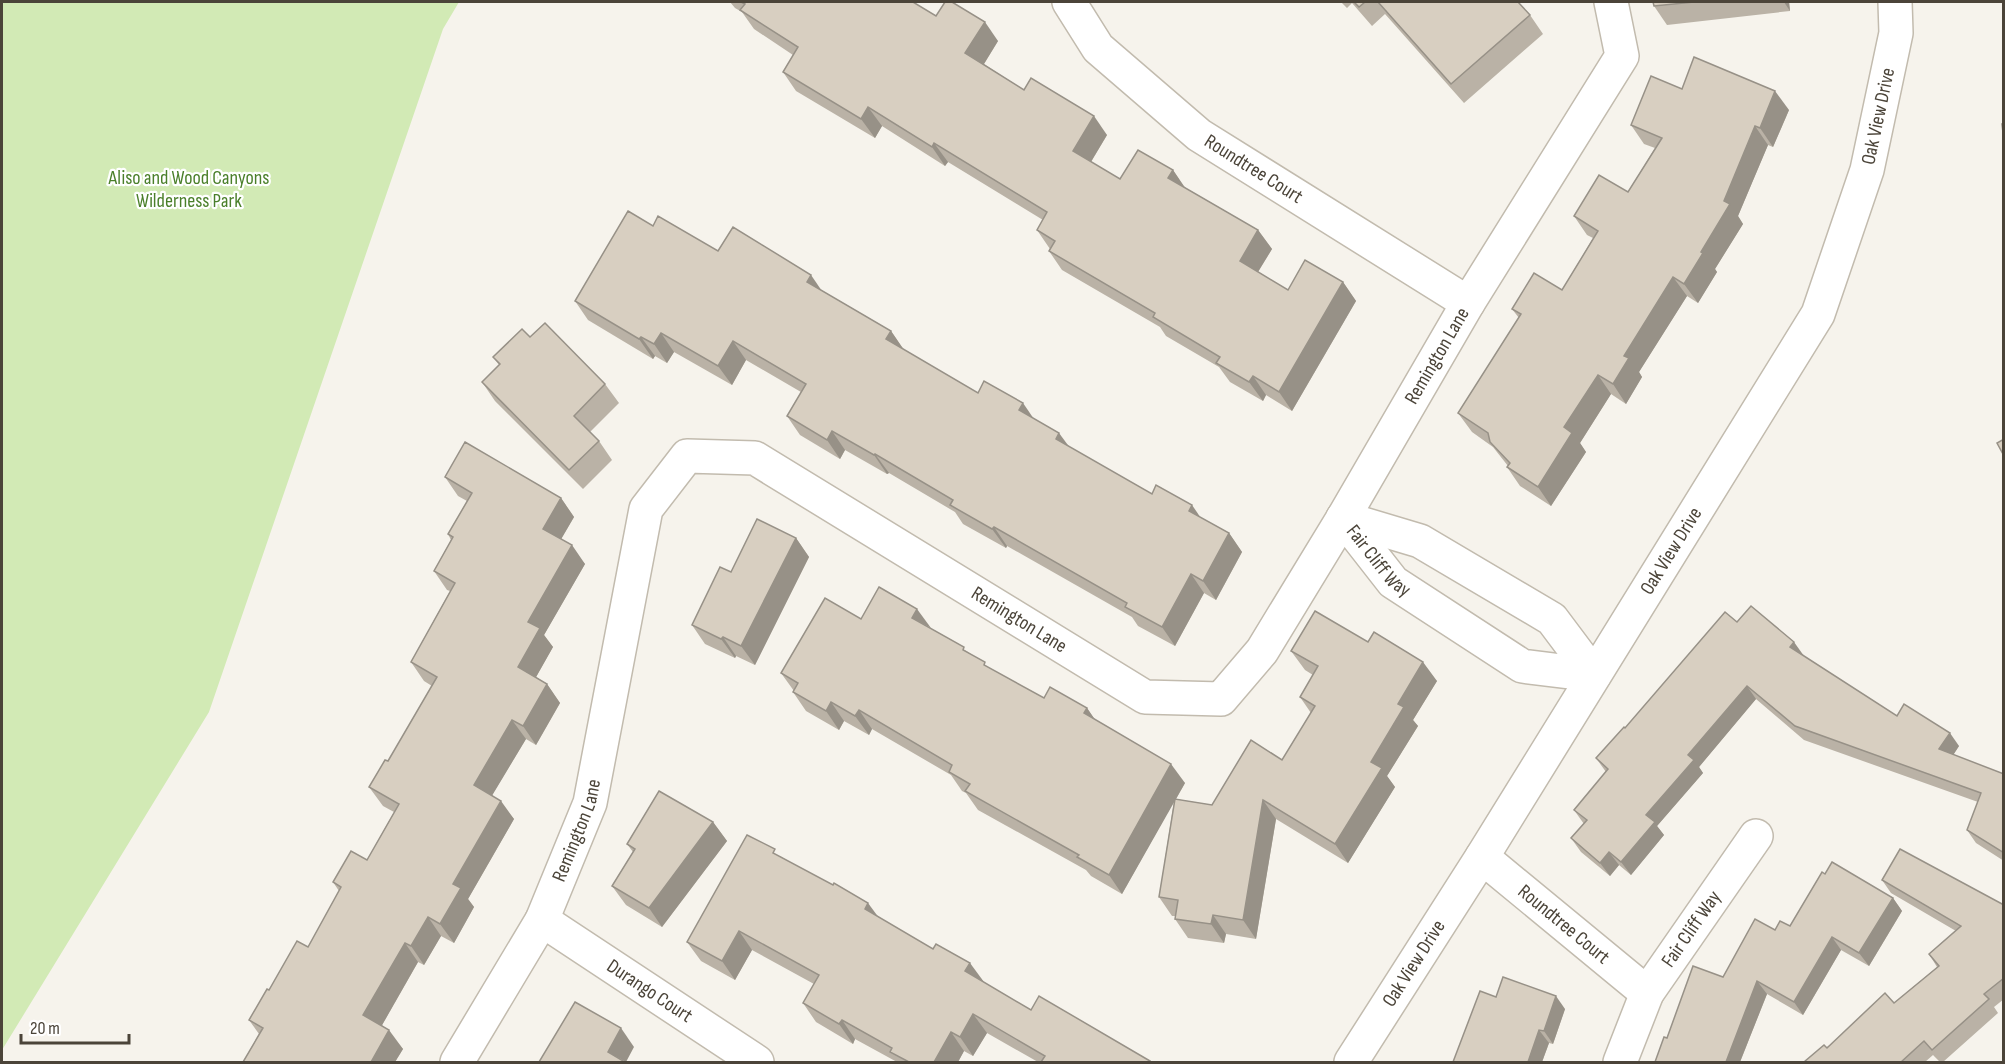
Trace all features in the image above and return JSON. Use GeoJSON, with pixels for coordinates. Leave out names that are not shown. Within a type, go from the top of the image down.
{"type":"FeatureCollection","features":[{"type":"Feature","properties":{"kind":"street","name":"Roundtree Court"},"geometry":{"type":"LineString","coordinates":[[1069,2],[1098,48],[1199,135],[1468,303]]}},
{"type":"Feature","properties":{"kind":"street","name":"Remington Lane"},"geometry":{"type":"LineString","coordinates":[[458,1062],[542,920],[590,803],[646,509],[687,456],[755,458],[1145,697],[1221,699],[1262,651],[1343,518],[1468,303],[1622,56],[1611,2]]}},
{"type":"Feature","properties":{"kind":"street","name":"Oak View Drive"},"geometry":{"type":"LineString","coordinates":[[1351,1062],[1482,857],[1818,314],[1867,170],[1896,33],[1895,2]]}},
{"type":"Feature","properties":{"kind":"street","name":"Fair Cliff Way"},"geometry":{"type":"LineString","coordinates":[[1343,518],[1419,541],[1552,619],[1594,675]]}},
{"type":"Feature","properties":{"kind":"street","name":"Fair Cliff Way"},"geometry":{"type":"LineString","coordinates":[[1343,518],[1393,582],[1522,666],[1594,675]]}},
{"type":"Feature","properties":{"kind":"street","name":"Fair Cliff Way"},"geometry":{"type":"LineString","coordinates":[[1434,609],[1460,564]]}},
{"type":"Feature","properties":{"kind":"street","name":"Fair Cliff Way"},"geometry":{"type":"LineString","coordinates":[[1620,1062],[1647,993],[1756,836]]}},
{"type":"Feature","properties":{"kind":"street","name":"Roundtree Court"},"geometry":{"type":"LineString","coordinates":[[1482,857],[1647,993]]}},
{"type":"Feature","properties":{"kind":"street","name":"Durango Court"},"geometry":{"type":"LineString","coordinates":[[542,920],[757,1062]]}},
{"type":"Feature","properties":{"kind":"green space","name":"Aliso and Wood Canyons Wilderness Park"},"geometry":{"type":"Polygon","coordinates":[[[2,2],[459,2],[443,29],[209,712],[2,1050],[2,2]]]}},
{"type":"Feature","properties":{"kind":"building"},"geometry":{"type":"Polygon","coordinates":[[[741,2],[913,2],[936,16],[945,2],[952,2],[985,22],[965,53],[1024,90],[1031,78],[1094,116],[1073,151],[1120,179],[1138,150],[1173,170],[1168,178],[1258,230],[1240,261],[1288,290],[1305,260],[1343,282],[1279,392],[1253,376],[1249,382],[1216,363],[1220,357],[1153,317],[1155,313],[1049,251],[1055,241],[1037,230],[1047,212],[934,143],[932,147],[868,107],[861,119],[783,72],[798,47],[740,10],[745,4],[741,2]]]}},
{"type":"Feature","properties":{"kind":"building"},"geometry":{"type":"Polygon","coordinates":[[[1354,2],[1365,2],[1359,7],[1354,2]]]}},
{"type":"Feature","properties":{"kind":"building"},"geometry":{"type":"Polygon","coordinates":[[[1378,2],[1518,2],[1530,15],[1451,84],[1378,2]]]}},
{"type":"Feature","properties":{"kind":"building"},"geometry":{"type":"Polygon","coordinates":[[[1653,2],[1694,2],[1654,6],[1653,2]]]}},
{"type":"Feature","properties":{"kind":"building"},"geometry":{"type":"Polygon","coordinates":[[[1694,57],[1775,91],[1760,128],[1755,126],[1724,201],[1730,204],[1701,252],[1703,253],[1684,284],[1673,277],[1624,356],[1629,358],[1613,384],[1598,375],[1564,427],[1572,433],[1538,487],[1507,467],[1510,463],[1490,442],[1488,433],[1458,413],[1521,314],[1512,309],[1534,273],[1562,290],[1598,231],[1574,216],[1599,175],[1628,192],[1662,138],[1631,125],[1651,76],[1682,89],[1694,57]]]}},
{"type":"Feature","properties":{"kind":"building"},"geometry":{"type":"Polygon","coordinates":[[[628,211],[653,226],[658,216],[718,251],[733,227],[811,275],[807,282],[891,331],[886,339],[978,393],[984,381],[1023,403],[1019,410],[1059,433],[1056,439],[1152,494],[1156,485],[1192,505],[1189,511],[1229,533],[1203,581],[1191,574],[1162,627],[1125,607],[1127,603],[994,527],[992,529],[950,505],[953,500],[875,454],[832,431],[827,440],[787,416],[806,384],[733,341],[718,366],[661,333],[654,344],[641,337],[639,339],[575,301],[628,211]]]}},
{"type":"Feature","properties":{"kind":"building"},"geometry":{"type":"Polygon","coordinates":[[[545,323],[605,384],[574,416],[599,441],[569,470],[482,382],[500,364],[493,357],[522,329],[530,337],[545,323]]]}},
{"type":"Feature","properties":{"kind":"building"},"geometry":{"type":"Polygon","coordinates":[[[2004,439],[2004,456],[1997,443],[2004,439]]]}},
{"type":"Feature","properties":{"kind":"building"},"geometry":{"type":"Polygon","coordinates":[[[465,442],[561,498],[543,529],[572,545],[528,622],[540,628],[518,667],[547,684],[523,726],[512,720],[474,785],[501,801],[453,884],[461,888],[440,924],[428,917],[411,946],[405,943],[363,1015],[389,1030],[371,1062],[243,1062],[263,1028],[249,1020],[267,989],[269,990],[297,941],[308,947],[341,887],[333,882],[351,851],[367,860],[399,804],[369,787],[385,760],[388,761],[437,677],[411,662],[455,583],[434,571],[453,537],[448,534],[472,493],[445,477],[465,442]]]}},
{"type":"Feature","properties":{"kind":"building"},"geometry":{"type":"Polygon","coordinates":[[[757,519],[796,538],[741,646],[692,625],[720,567],[731,572],[757,519]]]}},
{"type":"Feature","properties":{"kind":"building"},"geometry":{"type":"Polygon","coordinates":[[[879,587],[917,609],[912,618],[964,647],[963,650],[985,662],[984,665],[1044,698],[1050,687],[1087,708],[1084,713],[1171,764],[1109,875],[1077,857],[1079,855],[965,791],[970,784],[949,772],[952,765],[859,710],[855,716],[831,702],[826,711],[793,692],[798,683],[781,673],[825,598],[861,619],[879,587]]]}},
{"type":"Feature","properties":{"kind":"building"},"geometry":{"type":"Polygon","coordinates":[[[1751,606],[1794,642],[1790,647],[1897,716],[1904,704],[1950,733],[1939,749],[2004,774],[2004,853],[1967,830],[1981,793],[1795,726],[1747,686],[1688,755],[1694,760],[1646,815],[1655,822],[1621,862],[1609,852],[1600,863],[1571,838],[1587,820],[1574,810],[1608,769],[1596,758],[1625,728],[1725,612],[1737,622],[1751,606]]]}},
{"type":"Feature","properties":{"kind":"building"},"geometry":{"type":"Polygon","coordinates":[[[1315,611],[1368,642],[1374,632],[1423,662],[1398,704],[1404,707],[1371,762],[1382,768],[1335,844],[1263,800],[1243,920],[1213,915],[1211,924],[1175,919],[1178,900],[1159,897],[1175,799],[1212,805],[1251,740],[1282,760],[1315,706],[1300,697],[1318,666],[1291,651],[1315,611]]]}},
{"type":"Feature","properties":{"kind":"building"},"geometry":{"type":"Polygon","coordinates":[[[659,791],[713,822],[649,908],[612,886],[635,849],[627,844],[659,791]]]}},
{"type":"Feature","properties":{"kind":"building"},"geometry":{"type":"Polygon","coordinates":[[[747,835],[775,849],[773,853],[833,885],[834,883],[868,903],[865,909],[933,949],[936,944],[970,963],[965,971],[1031,1010],[1039,996],[1150,1061],[1041,1062],[1045,1056],[973,1014],[960,1037],[951,1032],[934,1062],[909,1062],[890,1052],[892,1048],[842,1020],[839,1024],[803,1003],[819,975],[739,931],[722,961],[687,942],[747,835]]]}},
{"type":"Feature","properties":{"kind":"building"},"geometry":{"type":"Polygon","coordinates":[[[1900,849],[2004,905],[2004,978],[1984,994],[1989,999],[1932,1050],[1924,1041],[1901,1062],[1804,1062],[1824,1045],[1827,1048],[1885,993],[1894,1003],[1939,966],[1929,954],[1961,926],[1882,880],[1900,849]]]}},
{"type":"Feature","properties":{"kind":"building"},"geometry":{"type":"Polygon","coordinates":[[[1832,862],[1893,898],[1859,953],[1832,937],[1794,1002],[1757,981],[1726,1062],[1655,1062],[1664,1037],[1667,1038],[1693,966],[1723,977],[1755,919],[1775,930],[1780,921],[1790,926],[1822,872],[1825,874],[1832,862]]]}},
{"type":"Feature","properties":{"kind":"building"},"geometry":{"type":"Polygon","coordinates":[[[1503,977],[1556,996],[1544,1031],[1539,1030],[1528,1062],[1453,1062],[1480,991],[1496,997],[1503,977]]]}},
{"type":"Feature","properties":{"kind":"building"},"geometry":{"type":"Polygon","coordinates":[[[575,1002],[621,1028],[608,1052],[625,1062],[539,1062],[575,1002]]]}}]}
